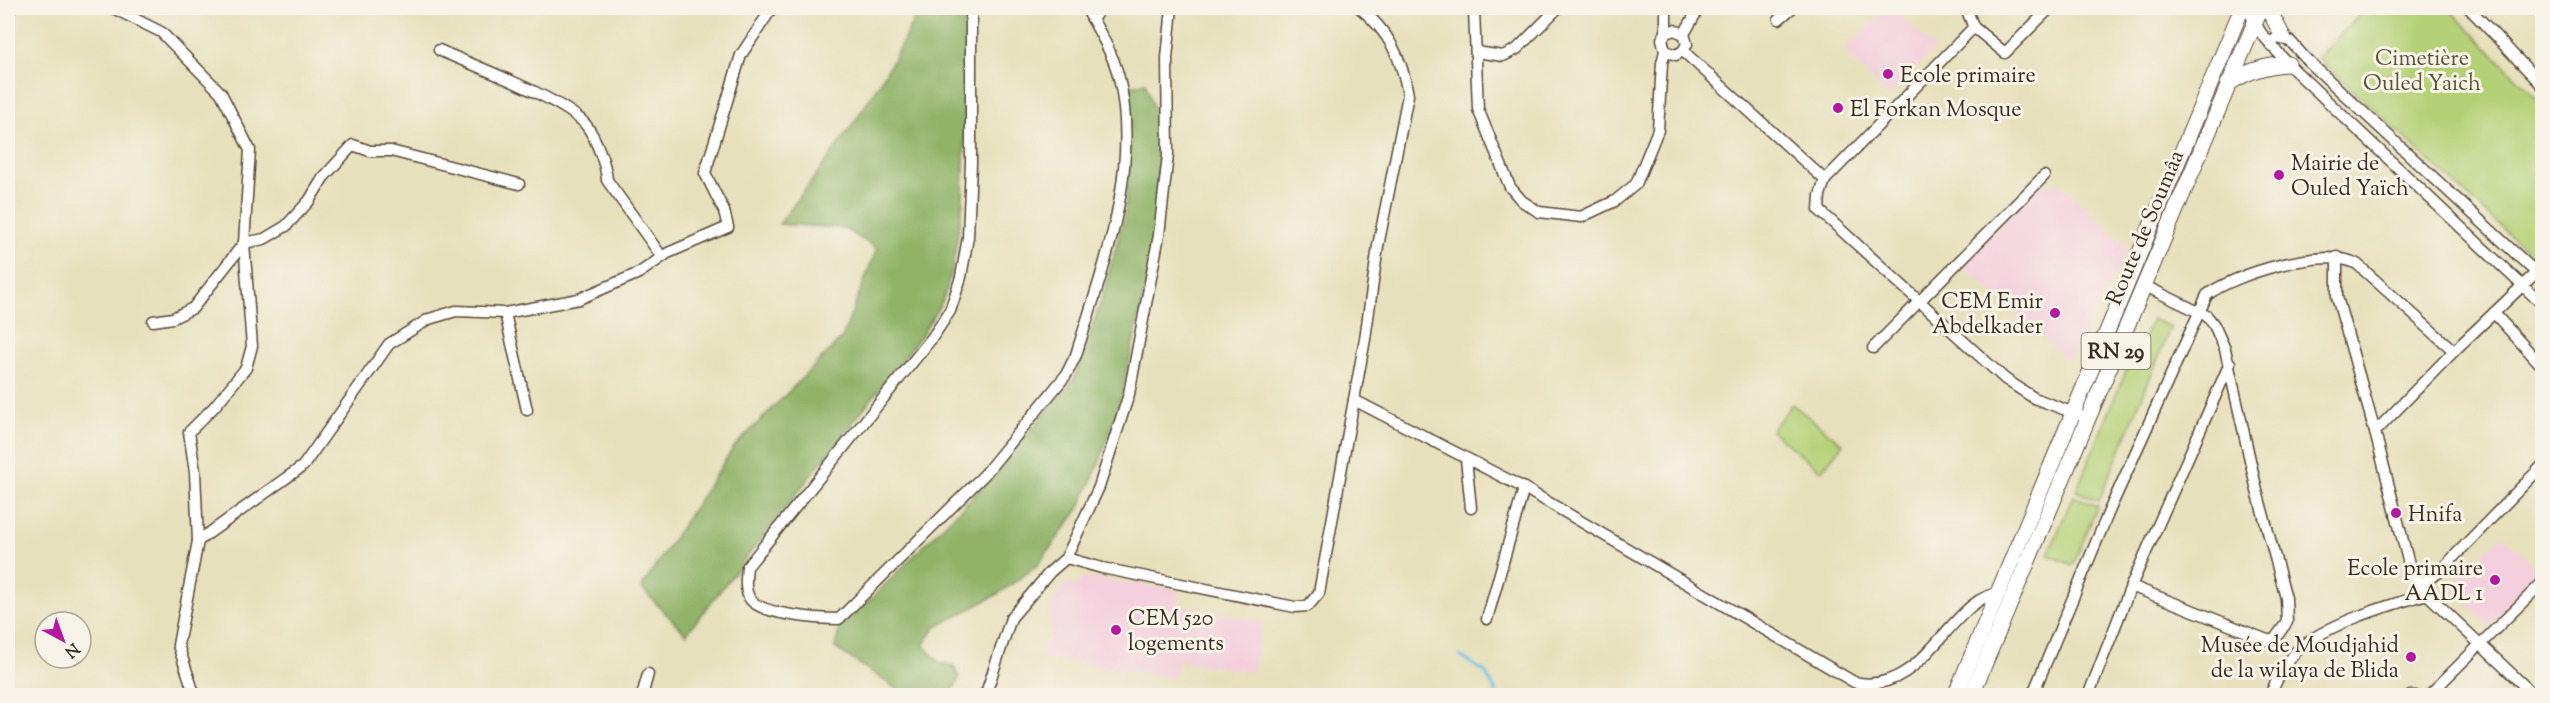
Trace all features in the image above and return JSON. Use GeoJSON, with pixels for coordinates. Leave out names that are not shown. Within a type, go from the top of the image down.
{"type":"FeatureCollection","features":[{"type":"Feature","properties":{"kind":"highway","name":"Route de Soumâa"},"geometry":{"type":"LineString","coordinates":[[1971,696],[2006,594],[2081,415],[2242,8]]}},
{"type":"Feature","properties":{"kind":"highway","name":"Route de Soumâa"},"geometry":{"type":"LineString","coordinates":[[2081,415],[2143,285],[2261,8]]}},
{"type":"Feature","properties":{"kind":"highway"},"geometry":{"type":"LineString","coordinates":[[2268,8],[2277,42]]}},
{"type":"Feature","properties":{"kind":"highway"},"geometry":{"type":"LineString","coordinates":[[2228,84],[2250,71],[2288,64]]}},
{"type":"Feature","properties":{"kind":"highway","name":"Route de Soumâa"},"geometry":{"type":"LineString","coordinates":[[1955,696],[2006,594]]}},
{"type":"Feature","properties":{"kind":"street"},"geometry":{"type":"LineString","coordinates":[[113,8],[161,32],[221,93],[250,150],[244,243],[252,346],[246,368],[214,407],[189,432],[195,472],[198,540],[178,645],[195,696]]}},
{"type":"Feature","properties":{"kind":"street"},"geometry":{"type":"LineString","coordinates":[[198,540],[303,466],[363,377],[389,344],[429,319],[456,311],[505,313],[579,299],[639,273],[662,257],[728,227],[724,211],[705,173],[741,55],[772,8]]}},
{"type":"Feature","properties":{"kind":"street"},"geometry":{"type":"LineString","coordinates":[[971,8],[971,163],[968,237],[961,277],[950,311],[932,338],[747,567],[745,585],[750,599],[758,606],[822,619],[839,619],[984,475],[1066,375],[1076,355],[1115,228],[1127,122],[1119,76],[1086,8]]}},
{"type":"Feature","properties":{"kind":"street"},"geometry":{"type":"LineString","coordinates":[[1092,19],[1101,8]]}},
{"type":"Feature","properties":{"kind":"street"},"geometry":{"type":"LineString","coordinates":[[985,696],[1011,618],[1050,572],[1066,558],[1099,487],[1129,394],[1159,235],[1167,166],[1167,58],[1172,8]]}},
{"type":"Feature","properties":{"kind":"street"},"geometry":{"type":"LineString","coordinates":[[1066,558],[1102,568],[1294,607],[1308,606],[1319,593],[1354,400],[1378,246],[1408,95],[1405,79],[1392,44],[1379,24],[1360,8]]}},
{"type":"Feature","properties":{"kind":"street"},"geometry":{"type":"LineString","coordinates":[[1472,8],[1474,10],[1478,109],[1510,187],[1522,201],[1539,212],[1581,217],[1615,201],[1636,184],[1659,130],[1665,51],[1662,44],[1666,33],[1666,8]]}},
{"type":"Feature","properties":{"kind":"street"},"geometry":{"type":"LineString","coordinates":[[1476,52],[1503,56],[1517,49],[1558,8]]}},
{"type":"Feature","properties":{"kind":"street"},"geometry":{"type":"LineString","coordinates":[[1665,51],[1676,55],[1683,51],[1687,44],[1684,34],[1699,8]]}},
{"type":"Feature","properties":{"kind":"street"},"geometry":{"type":"LineString","coordinates":[[1779,20],[1792,8]]}},
{"type":"Feature","properties":{"kind":"street"},"geometry":{"type":"LineString","coordinates":[[1966,8],[1974,28],[2005,52],[2050,8]]}},
{"type":"Feature","properties":{"kind":"street"},"geometry":{"type":"LineString","coordinates":[[2247,8],[2254,24],[2541,272],[2454,351],[2375,432]]}},
{"type":"Feature","properties":{"kind":"street"},"geometry":{"type":"LineString","coordinates":[[2469,8],[2542,85]]}},
{"type":"Feature","properties":{"kind":"street"},"geometry":{"type":"LineString","coordinates":[[1974,28],[1825,180],[1820,195],[1819,210],[2017,389],[2081,415]]}},
{"type":"Feature","properties":{"kind":"street"},"geometry":{"type":"LineString","coordinates":[[1666,33],[1674,30],[1684,34]]}},
{"type":"Feature","properties":{"kind":"street"},"geometry":{"type":"LineString","coordinates":[[2277,42],[2288,64],[2542,304]]}},
{"type":"Feature","properties":{"kind":"street"},"geometry":{"type":"LineString","coordinates":[[440,50],[555,102],[586,125],[606,166],[607,180],[662,257]]}},
{"type":"Feature","properties":{"kind":"street"},"geometry":{"type":"LineString","coordinates":[[1683,51],[1825,180]]}},
{"type":"Feature","properties":{"kind":"street"},"geometry":{"type":"LineString","coordinates":[[153,321],[173,318],[193,308],[244,243],[264,239],[286,226],[309,201],[323,178],[353,145],[370,151],[391,151],[519,184]]}},
{"type":"Feature","properties":{"kind":"street"},"geometry":{"type":"LineString","coordinates":[[1873,348],[2044,176]]}},
{"type":"Feature","properties":{"kind":"street"},"geometry":{"type":"LineString","coordinates":[[2337,257],[2337,297],[2375,432],[2410,570],[2427,594],[2535,696]]}},
{"type":"Feature","properties":{"kind":"street"},"geometry":{"type":"LineString","coordinates":[[2032,696],[2110,509],[2207,295],[2235,279],[2291,263],[2337,257],[2356,264],[2454,351]]}},
{"type":"Feature","properties":{"kind":"street"},"geometry":{"type":"LineString","coordinates":[[2131,586],[2267,640],[2274,640],[2287,622],[2286,598],[2257,491],[2230,363],[2214,325],[2200,310],[2143,285]]}},
{"type":"Feature","properties":{"kind":"street"},"geometry":{"type":"LineString","coordinates":[[505,313],[527,410]]}},
{"type":"Feature","properties":{"kind":"street"},"geometry":{"type":"LineString","coordinates":[[2494,313],[2542,366]]}},
{"type":"Feature","properties":{"kind":"street"},"geometry":{"type":"LineString","coordinates":[[2088,696],[2131,586],[2230,363]]}},
{"type":"Feature","properties":{"kind":"street"},"geometry":{"type":"LineString","coordinates":[[1354,400],[1524,488],[1854,682],[1866,685],[1880,684],[1901,674],[1928,653],[1979,600],[2006,594]]}},
{"type":"Feature","properties":{"kind":"street"},"geometry":{"type":"LineString","coordinates":[[1466,459],[1471,508]]}},
{"type":"Feature","properties":{"kind":"street"},"geometry":{"type":"LineString","coordinates":[[2416,580],[2423,582],[2438,573],[2542,466]]}},
{"type":"Feature","properties":{"kind":"street"},"geometry":{"type":"LineString","coordinates":[[1487,619],[1524,488]]}},
{"type":"Feature","properties":{"kind":"street"},"geometry":{"type":"LineString","coordinates":[[2428,696],[2480,643],[2542,586]]}},
{"type":"Feature","properties":{"kind":"street"},"geometry":{"type":"LineString","coordinates":[[2270,696],[2277,677],[2300,648],[2353,619],[2427,594]]}},
{"type":"Feature","properties":{"kind":"street"},"geometry":{"type":"LineString","coordinates":[[642,696],[648,674]]}},
{"type":"Feature","properties":{"kind":"street"},"geometry":{"type":"LineString","coordinates":[[2410,696],[2416,696]]}},
{"type":"Feature","properties":{"kind":"shaded area","name":"Ecole primaire"},"geometry":{"type":"Polygon","coordinates":[[[1888,8],[1893,8],[1935,49],[1888,96],[1844,51],[1888,8]]]}},
{"type":"Feature","properties":{"kind":"shaded area","name":"CEM Emir Abdelkader"},"geometry":{"type":"Polygon","coordinates":[[[2040,184],[2060,184],[2129,249],[2068,361],[1963,265],[2040,184]]]}},
{"type":"Feature","properties":{"kind":"shaded area","name":"Ecole primaire AADL 1"},"geometry":{"type":"Polygon","coordinates":[[[2502,535],[2541,573],[2489,625],[2450,587],[2502,535]]]}},
{"type":"Feature","properties":{"kind":"shaded area","name":"CEM 520 logements"},"geometry":{"type":"Polygon","coordinates":[[[1083,577],[1180,589],[1178,605],[1262,622],[1253,672],[1178,661],[1175,678],[1043,657],[1044,644],[1049,642],[1050,611],[1059,589],[1062,590],[1064,583],[1076,586],[1083,577]]]}},
{"type":"Feature","properties":{"kind":"green space"},"geometry":{"type":"Polygon","coordinates":[[[919,8],[968,8],[963,202],[952,270],[943,300],[921,336],[686,634],[641,588],[734,447],[842,338],[877,248],[843,228],[779,224],[856,120],[890,65],[919,8]]]}},
{"type":"Feature","properties":{"kind":"green space","name":"Cimetière Ouled Yaich"},"geometry":{"type":"Polygon","coordinates":[[[2366,8],[2448,8],[2542,104],[2542,254],[2536,259],[2318,58],[2366,8]]]}},
{"type":"Feature","properties":{"kind":"green space"},"geometry":{"type":"Polygon","coordinates":[[[1145,82],[1159,125],[1158,196],[1151,264],[1118,410],[1098,466],[1079,509],[1037,566],[998,594],[936,627],[923,645],[940,663],[954,666],[959,678],[951,695],[906,695],[835,648],[840,626],[860,610],[987,482],[1074,379],[1103,295],[1125,214],[1131,120],[1127,87],[1145,82]]]}},
{"type":"Feature","properties":{"kind":"green space"},"geometry":{"type":"Polygon","coordinates":[[[2152,319],[2171,327],[2099,501],[2076,491],[2131,359],[2135,360],[2152,319]]]}},
{"type":"Feature","properties":{"kind":"green space"},"geometry":{"type":"Polygon","coordinates":[[[1792,404],[1843,444],[1821,471],[1771,431],[1792,404]]]}},
{"type":"Feature","properties":{"kind":"green space"},"geometry":{"type":"Polygon","coordinates":[[[2073,496],[2098,506],[2073,565],[2048,555],[2073,496]]]}},
{"type":"Feature","properties":{"kind":"waterway"},"geometry":{"type":"LineString","coordinates":[[1460,656],[1485,672],[1498,696]]}},
{"type":"Feature","properties":{"kind":"place","name":"Ecole primaire"},"geometry":{"type":"Point","coordinates":[1888,74]}},
{"type":"Feature","properties":{"kind":"place","name":"El Forkan Mosque"},"geometry":{"type":"Point","coordinates":[1838,108]}},
{"type":"Feature","properties":{"kind":"place","name":"Mairie de Ouled Yaïch"},"geometry":{"type":"Point","coordinates":[2279,175]}},
{"type":"Feature","properties":{"kind":"place","name":"CEM Emir Abdelkader"},"geometry":{"type":"Point","coordinates":[2055,313]}},
{"type":"Feature","properties":{"kind":"place","name":"Hnifa"},"geometry":{"type":"Point","coordinates":[2396,513]}},
{"type":"Feature","properties":{"kind":"place","name":"Ecole primaire AADL 1"},"geometry":{"type":"Point","coordinates":[2495,580]}},
{"type":"Feature","properties":{"kind":"place","name":"CEM 520 logements"},"geometry":{"type":"Point","coordinates":[1116,630]}},
{"type":"Feature","properties":{"kind":"place","name":"Musée de Moudjahid de la wilaya de Blida"},"geometry":{"type":"Point","coordinates":[2411,657]}}]}
